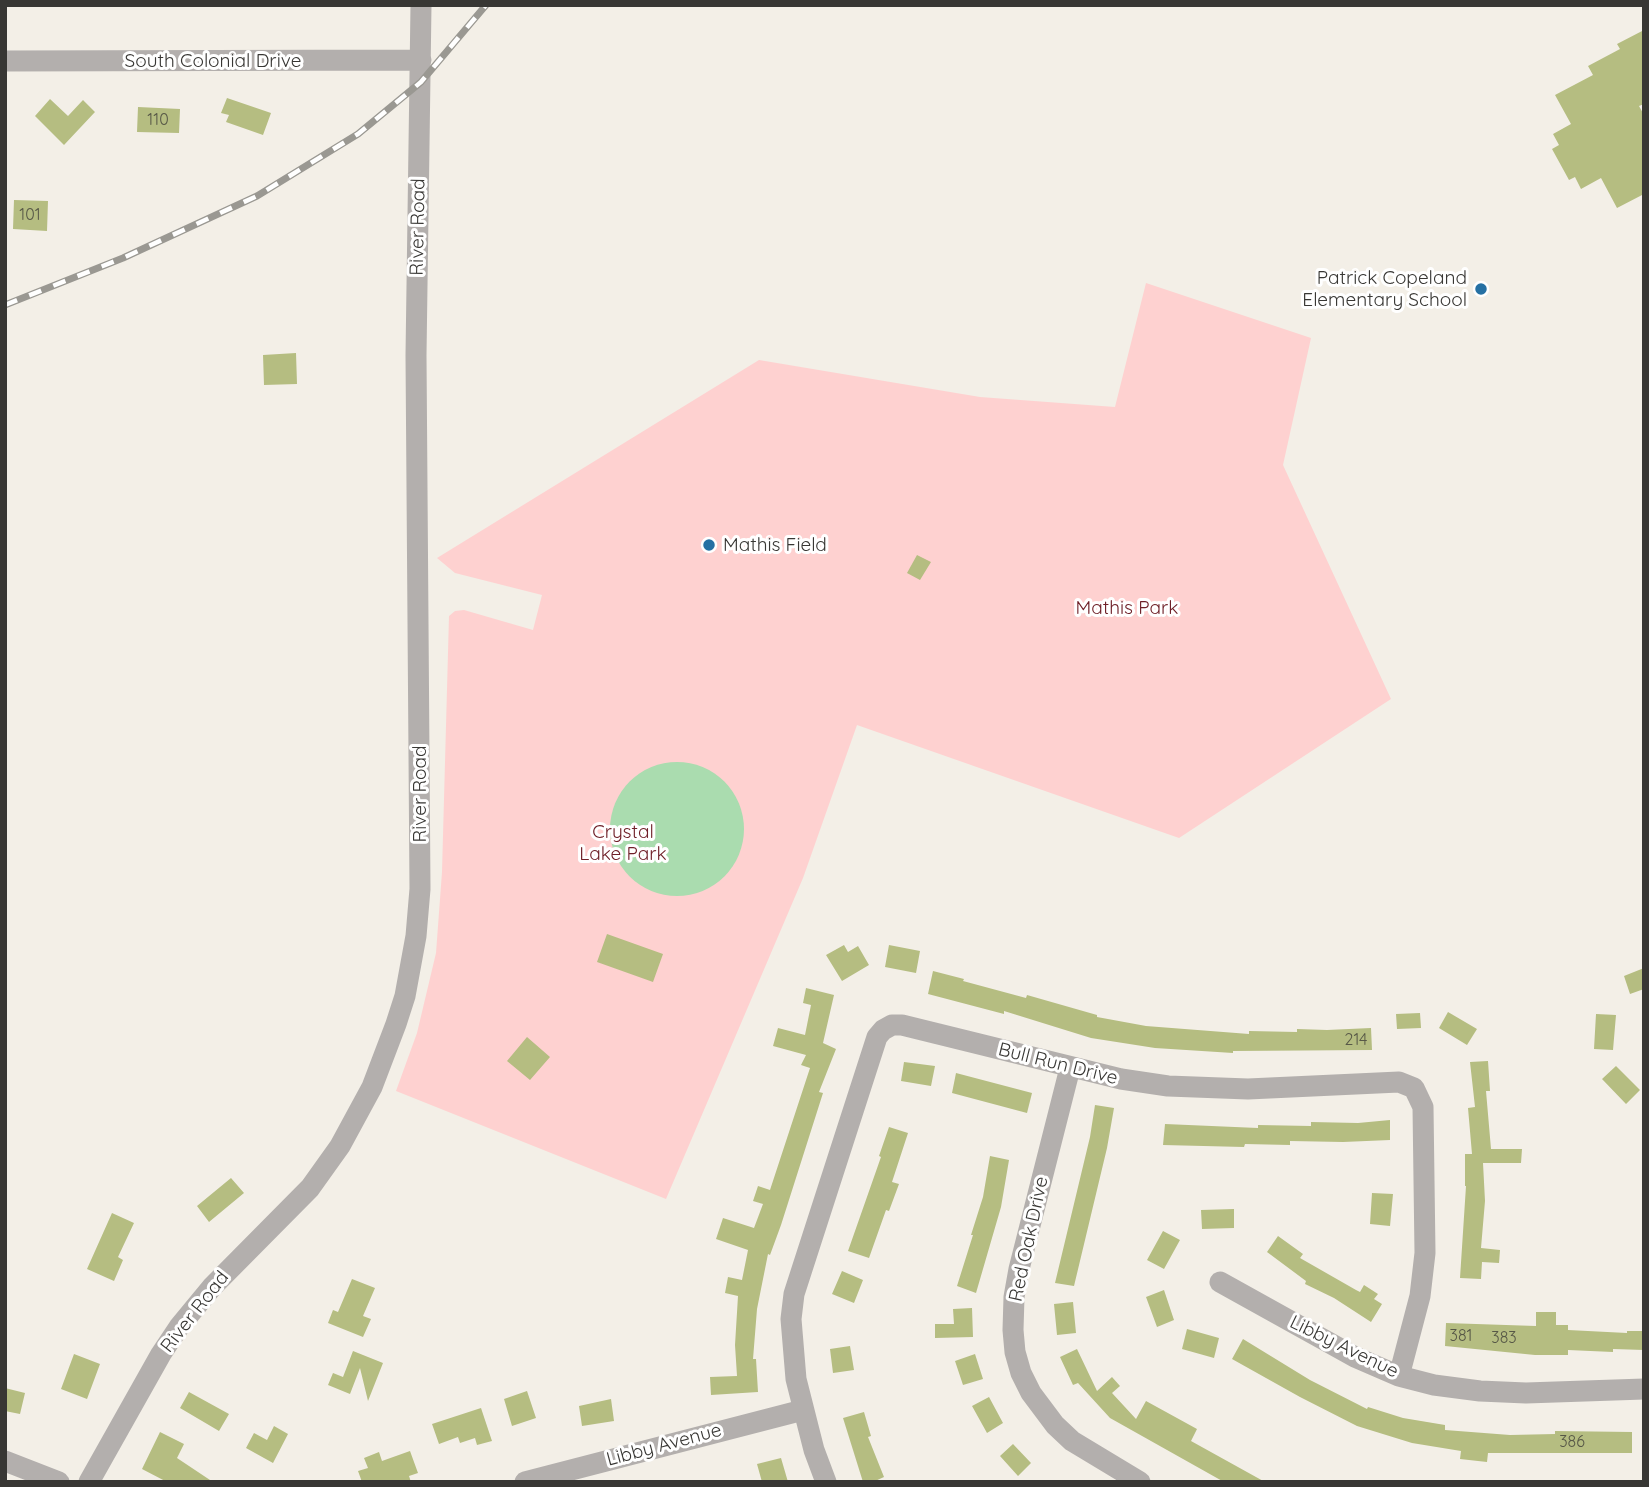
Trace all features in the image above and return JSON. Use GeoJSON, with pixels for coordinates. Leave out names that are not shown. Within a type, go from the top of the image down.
{"type":"FeatureCollection","features":[{"type":"Feature","properties":{"kind":"street","name":"River Road"},"geometry":{"type":"LineString","coordinates":[[89,1482],[179,1327],[212,1287],[310,1188],[340,1146],[372,1087],[397,1024],[407,986],[416,936],[420,889],[416,355],[421,5]]}},
{"type":"Feature","properties":{"kind":"street","name":"South Colonial Drive"},"geometry":{"type":"LineString","coordinates":[[5,61],[421,61]]}},
{"type":"Feature","properties":{"kind":"street","name":"Bull Run Drive"},"geometry":{"type":"LineString","coordinates":[[826,1482],[814,1450],[796,1379],[791,1345],[794,1294],[877,1038],[883,1030],[892,1026],[902,1025],[1121,1079],[1191,1087],[1248,1089],[1399,1082],[1414,1088],[1423,1107],[1425,1253],[1415,1318],[1399,1376]]}},
{"type":"Feature","properties":{"kind":"street","name":"Red Oak Drive"},"geometry":{"type":"LineString","coordinates":[[1070,1068],[1016,1288],[1013,1330],[1015,1352],[1031,1393],[1055,1425],[1072,1441],[1140,1482]]}},
{"type":"Feature","properties":{"kind":"street","name":"Libby Avenue"},"geometry":{"type":"LineString","coordinates":[[1220,1282],[1325,1342],[1399,1376],[1434,1385],[1526,1393],[1644,1389]]}},
{"type":"Feature","properties":{"kind":"street","name":"Libby Avenue"},"geometry":{"type":"LineString","coordinates":[[535,1480],[803,1410]]}},
{"type":"Feature","properties":{"kind":"street"},"geometry":{"type":"LineString","coordinates":[[5,1461],[59,1482]]}},
{"type":"Feature","properties":{"kind":"green space","name":"Mathis Park"},"geometry":{"type":"Polygon","coordinates":[[[1146,283],[1311,338],[1283,465],[1391,699],[1179,838],[857,725],[803,878],[666,1199],[396,1091],[417,1033],[436,953],[442,872],[449,616],[455,611],[464,610],[533,630],[542,595],[455,573],[437,558],[759,360],[980,397],[1115,407],[1146,283]]]}},
{"type":"Feature","properties":{"kind":"shaded area"},"geometry":{"type":"Polygon","coordinates":[[[677,762],[702,768],[724,782],[738,804],[744,829],[738,854],[724,876],[702,890],[677,896],[652,890],[630,876],[616,854],[610,829],[616,804],[630,782],[652,768],[677,762]]]}},
{"type":"Feature","properties":{"kind":"building"},"geometry":{"type":"Polygon","coordinates":[[[1644,30],[1644,104],[1639,106],[1644,115],[1644,194],[1617,208],[1601,178],[1581,189],[1575,177],[1569,180],[1552,149],[1559,145],[1553,134],[1571,124],[1555,95],[1593,75],[1588,66],[1620,49],[1617,44],[1644,30]]]}},
{"type":"Feature","properties":{"kind":"building"},"geometry":{"type":"Polygon","coordinates":[[[227,98],[271,113],[263,135],[226,122],[229,115],[221,113],[227,98]]]}},
{"type":"Feature","properties":{"kind":"building"},"geometry":{"type":"Polygon","coordinates":[[[50,99],[68,116],[83,100],[95,112],[64,145],[35,116],[50,99]]]}},
{"type":"Feature","properties":{"kind":"building"},"geometry":{"type":"Polygon","coordinates":[[[138,107],[180,109],[179,133],[137,132],[138,107]]]}},
{"type":"Feature","properties":{"kind":"building"},"geometry":{"type":"Polygon","coordinates":[[[14,200],[48,201],[47,231],[13,229],[14,200]]]}},
{"type":"Feature","properties":{"kind":"building"},"geometry":{"type":"Polygon","coordinates":[[[296,353],[297,384],[264,385],[263,355],[296,353]]]}},
{"type":"Feature","properties":{"kind":"building"},"geometry":{"type":"Polygon","coordinates":[[[917,555],[931,562],[920,580],[907,573],[917,555]]]}},
{"type":"Feature","properties":{"kind":"building"},"geometry":{"type":"Polygon","coordinates":[[[607,934],[663,954],[653,982],[597,962],[607,934]]]}},
{"type":"Feature","properties":{"kind":"building"},"geometry":{"type":"Polygon","coordinates":[[[844,945],[848,952],[858,946],[869,965],[842,981],[826,955],[844,945]]]}},
{"type":"Feature","properties":{"kind":"building"},"geometry":{"type":"Polygon","coordinates":[[[889,945],[920,951],[916,973],[885,967],[889,945]]]}},
{"type":"Feature","properties":{"kind":"building"},"geometry":{"type":"Polygon","coordinates":[[[1644,968],[1644,989],[1630,994],[1624,976],[1644,968]]]}},
{"type":"Feature","properties":{"kind":"building"},"geometry":{"type":"Polygon","coordinates":[[[933,971],[1026,998],[1027,995],[1097,1017],[1146,1026],[1249,1034],[1249,1031],[1297,1032],[1297,1029],[1371,1028],[1372,1050],[1233,1053],[1155,1048],[1091,1038],[1004,1011],[1004,1014],[928,994],[933,971]]]}},
{"type":"Feature","properties":{"kind":"building"},"geometry":{"type":"Polygon","coordinates":[[[806,988],[834,995],[823,1043],[836,1049],[819,1092],[823,1093],[781,1225],[770,1255],[768,1254],[757,1309],[753,1359],[756,1359],[758,1392],[711,1395],[710,1377],[737,1376],[735,1345],[738,1296],[725,1293],[728,1277],[742,1280],[748,1250],[716,1239],[723,1218],[754,1228],[763,1204],[753,1201],[758,1186],[770,1190],[810,1068],[801,1065],[806,1055],[773,1046],[778,1028],[805,1035],[811,1005],[803,1003],[806,988]]]}},
{"type":"Feature","properties":{"kind":"building"},"geometry":{"type":"Polygon","coordinates":[[[1448,1012],[1477,1029],[1467,1045],[1439,1028],[1448,1012]]]}},
{"type":"Feature","properties":{"kind":"building"},"geometry":{"type":"Polygon","coordinates":[[[1420,1013],[1421,1028],[1397,1029],[1396,1014],[1420,1013]]]}},
{"type":"Feature","properties":{"kind":"building"},"geometry":{"type":"Polygon","coordinates":[[[1596,1014],[1616,1015],[1613,1050],[1594,1049],[1596,1014]]]}},
{"type":"Feature","properties":{"kind":"building"},"geometry":{"type":"Polygon","coordinates":[[[527,1037],[550,1057],[530,1080],[507,1061],[527,1037]]]}},
{"type":"Feature","properties":{"kind":"building"},"geometry":{"type":"Polygon","coordinates":[[[1488,1061],[1490,1091],[1486,1091],[1491,1149],[1522,1149],[1521,1163],[1483,1163],[1485,1201],[1481,1248],[1500,1250],[1499,1263],[1482,1262],[1481,1279],[1460,1278],[1466,1186],[1465,1154],[1472,1154],[1468,1108],[1475,1107],[1470,1062],[1488,1061]]]}},
{"type":"Feature","properties":{"kind":"building"},"geometry":{"type":"Polygon","coordinates":[[[904,1062],[935,1066],[931,1086],[901,1081],[904,1062]]]}},
{"type":"Feature","properties":{"kind":"building"},"geometry":{"type":"Polygon","coordinates":[[[1616,1066],[1640,1090],[1626,1104],[1602,1079],[1616,1066]]]}},
{"type":"Feature","properties":{"kind":"building"},"geometry":{"type":"Polygon","coordinates":[[[956,1073],[1032,1093],[1027,1113],[952,1093],[956,1073]]]}},
{"type":"Feature","properties":{"kind":"building"},"geometry":{"type":"Polygon","coordinates":[[[1095,1105],[1114,1108],[1107,1148],[1074,1286],[1055,1283],[1090,1137],[1095,1105]]]}},
{"type":"Feature","properties":{"kind":"building"},"geometry":{"type":"Polygon","coordinates":[[[1390,1120],[1390,1140],[1290,1141],[1290,1145],[1245,1144],[1244,1147],[1163,1145],[1165,1124],[1258,1128],[1258,1125],[1311,1126],[1311,1122],[1358,1123],[1390,1120]]]}},
{"type":"Feature","properties":{"kind":"building"},"geometry":{"type":"Polygon","coordinates":[[[889,1127],[908,1133],[892,1182],[899,1184],[889,1211],[886,1210],[869,1258],[848,1251],[889,1127]]]}},
{"type":"Feature","properties":{"kind":"building"},"geometry":{"type":"Polygon","coordinates":[[[990,1156],[1009,1160],[1001,1207],[976,1293],[957,1286],[983,1197],[990,1156]]]}},
{"type":"Feature","properties":{"kind":"building"},"geometry":{"type":"Polygon","coordinates":[[[231,1178],[244,1193],[209,1222],[197,1206],[231,1178]]]}},
{"type":"Feature","properties":{"kind":"building"},"geometry":{"type":"Polygon","coordinates":[[[1372,1193],[1393,1194],[1390,1226],[1370,1224],[1372,1193]]]}},
{"type":"Feature","properties":{"kind":"building"},"geometry":{"type":"Polygon","coordinates":[[[1234,1209],[1234,1228],[1202,1229],[1201,1210],[1234,1209]]]}},
{"type":"Feature","properties":{"kind":"building"},"geometry":{"type":"Polygon","coordinates":[[[112,1213],[134,1223],[118,1257],[123,1260],[114,1281],[87,1269],[112,1213]]]}},
{"type":"Feature","properties":{"kind":"building"},"geometry":{"type":"Polygon","coordinates":[[[1163,1231],[1180,1240],[1164,1269],[1147,1260],[1163,1231]]]}},
{"type":"Feature","properties":{"kind":"building"},"geometry":{"type":"Polygon","coordinates":[[[1278,1236],[1303,1254],[1300,1258],[1360,1292],[1364,1285],[1378,1294],[1374,1299],[1382,1304],[1371,1322],[1334,1298],[1305,1284],[1306,1281],[1267,1252],[1278,1236]]]}},
{"type":"Feature","properties":{"kind":"building"},"geometry":{"type":"Polygon","coordinates":[[[842,1271],[863,1280],[854,1303],[832,1294],[842,1271]]]}},
{"type":"Feature","properties":{"kind":"building"},"geometry":{"type":"Polygon","coordinates":[[[352,1279],[375,1288],[363,1316],[371,1319],[363,1337],[328,1323],[333,1310],[338,1312],[352,1279]]]}},
{"type":"Feature","properties":{"kind":"building"},"geometry":{"type":"Polygon","coordinates":[[[1164,1290],[1174,1320],[1157,1327],[1146,1297],[1164,1290]]]}},
{"type":"Feature","properties":{"kind":"building"},"geometry":{"type":"Polygon","coordinates":[[[1073,1302],[1076,1333],[1057,1335],[1054,1304],[1073,1302]]]}},
{"type":"Feature","properties":{"kind":"building"},"geometry":{"type":"Polygon","coordinates":[[[972,1308],[973,1337],[935,1338],[935,1324],[954,1324],[953,1309],[972,1308]]]}},
{"type":"Feature","properties":{"kind":"building"},"geometry":{"type":"Polygon","coordinates":[[[1536,1312],[1556,1312],[1556,1325],[1568,1325],[1568,1330],[1627,1333],[1644,1331],[1644,1350],[1568,1350],[1568,1355],[1535,1355],[1445,1346],[1446,1323],[1536,1326],[1536,1312]]]}},
{"type":"Feature","properties":{"kind":"building"},"geometry":{"type":"Polygon","coordinates":[[[1187,1329],[1219,1338],[1214,1358],[1182,1349],[1187,1329]]]}},
{"type":"Feature","properties":{"kind":"building"},"geometry":{"type":"Polygon","coordinates":[[[1243,1339],[1310,1380],[1367,1409],[1368,1407],[1403,1418],[1445,1425],[1445,1430],[1510,1435],[1555,1434],[1555,1431],[1632,1432],[1632,1453],[1488,1453],[1487,1462],[1460,1459],[1461,1451],[1412,1443],[1357,1426],[1300,1397],[1232,1359],[1243,1339]]]}},
{"type":"Feature","properties":{"kind":"building"},"geometry":{"type":"Polygon","coordinates":[[[850,1346],[854,1370],[833,1373],[830,1349],[850,1346]]]}},
{"type":"Feature","properties":{"kind":"building"},"geometry":{"type":"Polygon","coordinates":[[[1077,1349],[1097,1391],[1112,1377],[1120,1386],[1112,1393],[1136,1419],[1146,1401],[1197,1429],[1191,1441],[1265,1482],[1224,1482],[1110,1418],[1078,1383],[1073,1385],[1060,1357],[1077,1349]]]}},
{"type":"Feature","properties":{"kind":"building"},"geometry":{"type":"Polygon","coordinates":[[[353,1351],[383,1363],[368,1401],[360,1368],[350,1394],[328,1385],[333,1373],[343,1377],[353,1351]]]}},
{"type":"Feature","properties":{"kind":"building"},"geometry":{"type":"Polygon","coordinates":[[[74,1354],[100,1364],[87,1399],[61,1389],[74,1354]]]}},
{"type":"Feature","properties":{"kind":"building"},"geometry":{"type":"Polygon","coordinates":[[[975,1354],[983,1379],[963,1385],[955,1361],[975,1354]]]}},
{"type":"Feature","properties":{"kind":"building"},"geometry":{"type":"Polygon","coordinates":[[[5,1388],[25,1393],[20,1414],[5,1411],[5,1388]]]}},
{"type":"Feature","properties":{"kind":"building"},"geometry":{"type":"Polygon","coordinates":[[[527,1391],[536,1418],[512,1426],[504,1399],[527,1391]]]}},
{"type":"Feature","properties":{"kind":"building"},"geometry":{"type":"Polygon","coordinates":[[[189,1392],[229,1414],[219,1431],[180,1408],[189,1392]]]}},
{"type":"Feature","properties":{"kind":"building"},"geometry":{"type":"Polygon","coordinates":[[[989,1397],[1003,1423],[987,1433],[972,1406],[989,1397]]]}},
{"type":"Feature","properties":{"kind":"building"},"geometry":{"type":"Polygon","coordinates":[[[611,1399],[614,1421],[582,1426],[579,1406],[611,1399]]]}},
{"type":"Feature","properties":{"kind":"building"},"geometry":{"type":"Polygon","coordinates":[[[481,1408],[492,1441],[477,1445],[475,1438],[460,1443],[458,1437],[439,1444],[432,1424],[481,1408]]]}},
{"type":"Feature","properties":{"kind":"building"},"geometry":{"type":"Polygon","coordinates":[[[864,1412],[871,1436],[868,1437],[884,1477],[873,1482],[863,1482],[843,1418],[864,1412]]]}},
{"type":"Feature","properties":{"kind":"building"},"geometry":{"type":"Polygon","coordinates":[[[274,1426],[288,1434],[273,1463],[246,1448],[254,1433],[267,1440],[274,1426]]]}},
{"type":"Feature","properties":{"kind":"building"},"geometry":{"type":"Polygon","coordinates":[[[160,1432],[184,1444],[177,1458],[213,1482],[167,1482],[142,1469],[160,1432]]]}},
{"type":"Feature","properties":{"kind":"building"},"geometry":{"type":"Polygon","coordinates":[[[1013,1444],[1031,1463],[1018,1476],[1000,1456],[1013,1444]]]}},
{"type":"Feature","properties":{"kind":"building"},"geometry":{"type":"Polygon","coordinates":[[[410,1451],[418,1473],[409,1476],[411,1482],[362,1482],[358,1471],[368,1468],[364,1458],[379,1452],[382,1461],[410,1451]]]}},
{"type":"Feature","properties":{"kind":"building"},"geometry":{"type":"Polygon","coordinates":[[[781,1458],[788,1482],[762,1482],[757,1464],[781,1458]]]}},
{"type":"Feature","properties":{"kind":"railway"},"geometry":{"type":"LineString","coordinates":[[5,305],[123,258],[257,196],[358,134],[421,82],[486,5]]}},
{"type":"Feature","properties":{"kind":"place","name":"Patrick Copeland Elementary School"},"geometry":{"type":"Point","coordinates":[1481,289]}},
{"type":"Feature","properties":{"kind":"place","name":"Mathis Field"},"geometry":{"type":"Point","coordinates":[709,545]}},
{"type":"Feature","properties":{"kind":"park label","name":"Crystal Lake Park"},"geometry":{"type":"Point","coordinates":[623,843]}}]}
